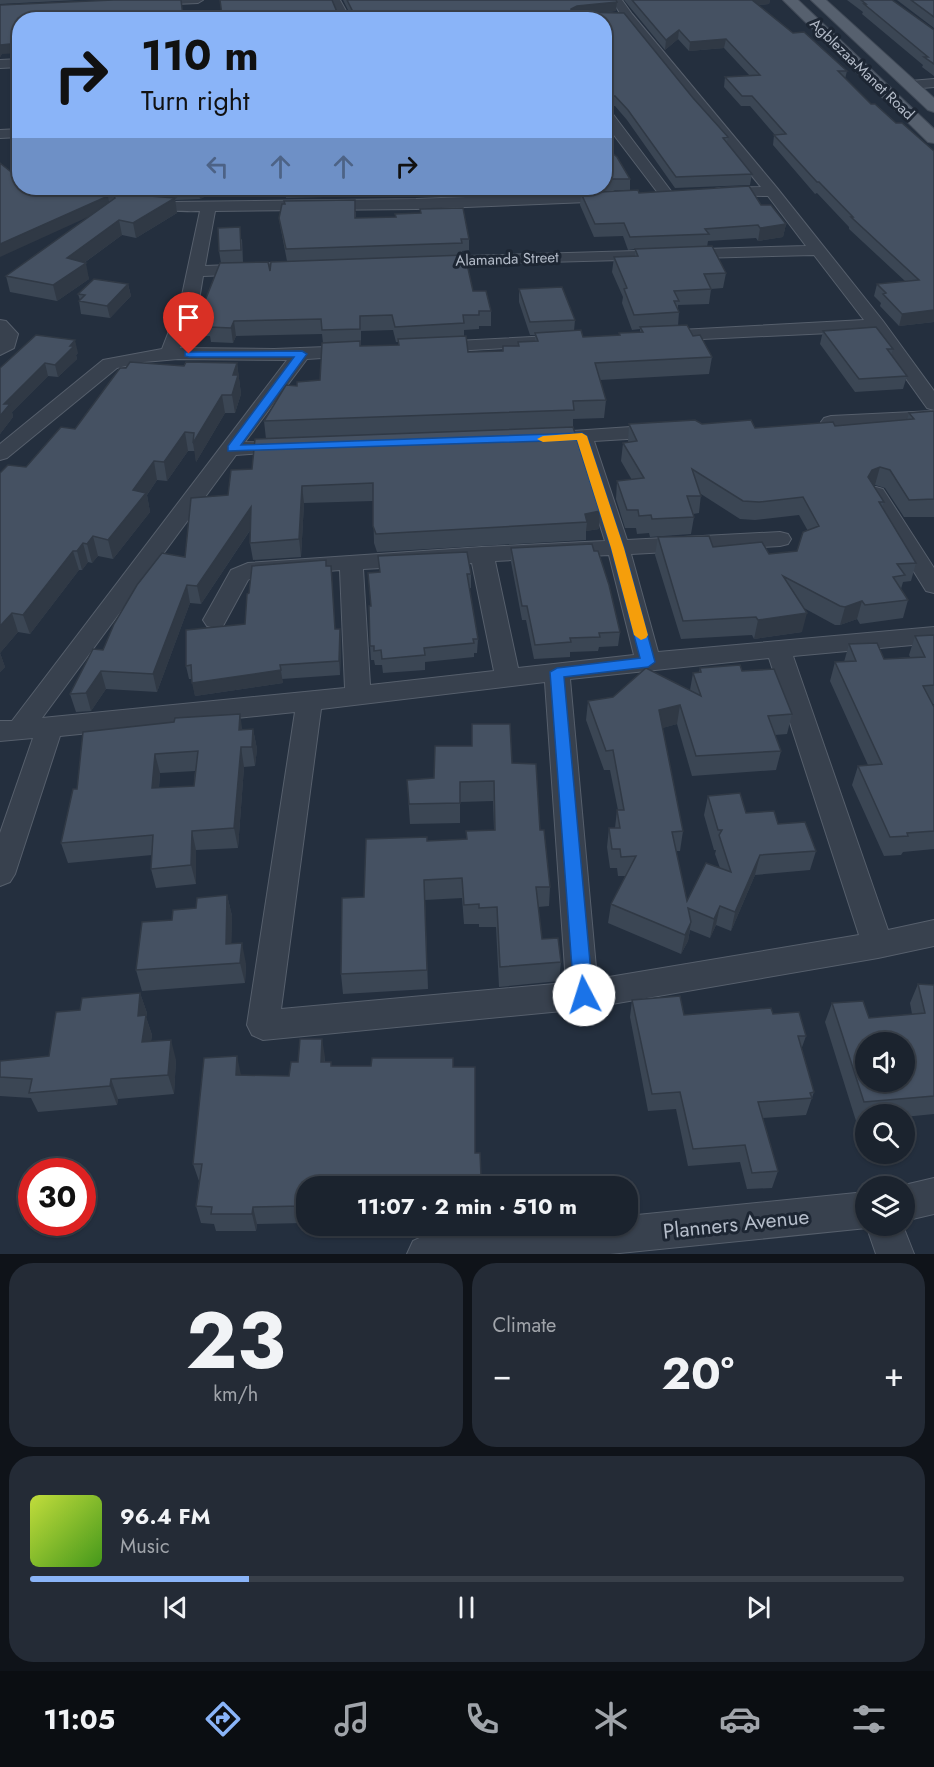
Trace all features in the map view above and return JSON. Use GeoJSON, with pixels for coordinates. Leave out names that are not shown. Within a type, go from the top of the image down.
{"type":"FeatureCollection","features":[{"type":"Feature","properties":{"kind":"main road","name":"Agblezaa-Manet Road"},"geometry":{"type":"LineString","coordinates":[[790,0],[934,138]]}},
{"type":"Feature","properties":{"kind":"main road","name":"Agblezaa-Manet Road"},"geometry":{"type":"LineString","coordinates":[[818,0],[934,106]]}},
{"type":"Feature","properties":{"kind":"street"},"geometry":{"type":"LineString","coordinates":[[133,3],[198,0]]}},
{"type":"Feature","properties":{"kind":"street"},"geometry":{"type":"LineString","coordinates":[[617,0],[622,16],[772,191],[877,325],[934,404]]}},
{"type":"Feature","properties":{"kind":"street"},"geometry":{"type":"LineString","coordinates":[[910,85],[934,83]]}},
{"type":"Feature","properties":{"kind":"street"},"geometry":{"type":"LineString","coordinates":[[612,122],[672,194],[612,195]]}},
{"type":"Feature","properties":{"kind":"street"},"geometry":{"type":"LineString","coordinates":[[701,193],[772,191]]}},
{"type":"Feature","properties":{"kind":"street"},"geometry":{"type":"LineString","coordinates":[[95,195],[131,203],[171,207],[416,204],[514,195]]}},
{"type":"Feature","properties":{"kind":"street"},"geometry":{"type":"LineString","coordinates":[[269,195],[270,206]]}},
{"type":"Feature","properties":{"kind":"street"},"geometry":{"type":"LineString","coordinates":[[413,195],[416,204]]}},
{"type":"Feature","properties":{"kind":"street"},"geometry":{"type":"LineString","coordinates":[[169,354],[190,300],[208,207]]}},
{"type":"Feature","properties":{"kind":"street","name":"Alamanda Street"},"geometry":{"type":"LineString","coordinates":[[423,262],[818,250]]}},
{"type":"Feature","properties":{"kind":"street"},"geometry":{"type":"LineString","coordinates":[[196,271],[315,266]]}},
{"type":"Feature","properties":{"kind":"street"},"geometry":{"type":"LineString","coordinates":[[0,325],[9,334],[8,344],[0,350]]}},
{"type":"Feature","properties":{"kind":"street"},"geometry":{"type":"LineString","coordinates":[[642,337],[877,325]]}},
{"type":"Feature","properties":{"kind":"street"},"geometry":{"type":"LineString","coordinates":[[419,348],[572,340]]}},
{"type":"Feature","properties":{"kind":"street"},"geometry":{"type":"LineString","coordinates":[[0,454],[46,414],[111,364],[137,356],[302,354],[372,350]]}},
{"type":"Feature","properties":{"kind":"street"},"geometry":{"type":"LineString","coordinates":[[10,730],[232,449],[302,354]]}},
{"type":"Feature","properties":{"kind":"street"},"geometry":{"type":"LineString","coordinates":[[831,422],[934,417]]}},
{"type":"Feature","properties":{"kind":"street"},"geometry":{"type":"LineString","coordinates":[[522,440],[675,430]]}},
{"type":"Feature","properties":{"kind":"street"},"geometry":{"type":"LineString","coordinates":[[582,436],[618,548],[648,662]]}},
{"type":"Feature","properties":{"kind":"street"},"geometry":{"type":"LineString","coordinates":[[232,449],[302,446]]}},
{"type":"Feature","properties":{"kind":"street"},"geometry":{"type":"LineString","coordinates":[[876,493],[934,586]]}},
{"type":"Feature","properties":{"kind":"street"},"geometry":{"type":"LineString","coordinates":[[215,620],[242,571],[482,554],[780,539]]}},
{"type":"Feature","properties":{"kind":"street"},"geometry":{"type":"LineString","coordinates":[[482,554],[508,679]]}},
{"type":"Feature","properties":{"kind":"street"},"geometry":{"type":"LineString","coordinates":[[351,562],[358,696]]}},
{"type":"Feature","properties":{"kind":"street"},"geometry":{"type":"LineString","coordinates":[[10,730],[309,702],[648,662],[934,635]]}},
{"type":"Feature","properties":{"kind":"street"},"geometry":{"type":"LineString","coordinates":[[778,650],[878,945]]}},
{"type":"Feature","properties":{"kind":"street"},"geometry":{"type":"LineString","coordinates":[[557,672],[584,995]]}},
{"type":"Feature","properties":{"kind":"street"},"geometry":{"type":"LineString","coordinates":[[309,702],[263,1025],[584,995],[878,945],[934,933]]}},
{"type":"Feature","properties":{"kind":"street"},"geometry":{"type":"LineString","coordinates":[[0,874],[50,728]]}},
{"type":"Feature","properties":{"kind":"street"},"geometry":{"type":"LineString","coordinates":[[915,1200],[934,1196]]}},
{"type":"Feature","properties":{"kind":"street","name":"Planners Avenue"},"geometry":{"type":"LineString","coordinates":[[426,1254],[855,1211]]}},
{"type":"Feature","properties":{"kind":"street"},"geometry":{"type":"LineString","coordinates":[[889,1236],[895,1254]]}},
{"type":"Feature","properties":{"kind":"building"},"geometry":{"type":"Polygon","coordinates":[[[113,0],[181,0],[182,12],[12,12],[12,44],[0,45],[0,5],[113,0]]]}},
{"type":"Feature","properties":{"kind":"building"},"geometry":{"type":"Polygon","coordinates":[[[220,0],[332,0],[337,12],[222,12],[220,0]]]}},
{"type":"Feature","properties":{"kind":"building"},"geometry":{"type":"Polygon","coordinates":[[[347,0],[616,0],[617,2],[577,6],[571,9],[571,12],[352,12],[347,0]]]}},
{"type":"Feature","properties":{"kind":"building"},"geometry":{"type":"Polygon","coordinates":[[[632,0],[752,0],[793,33],[804,32],[847,71],[838,71],[871,104],[875,104],[896,123],[902,123],[934,151],[934,310],[902,314],[883,294],[886,293],[877,284],[919,280],[851,217],[853,217],[774,135],[786,134],[752,96],[742,96],[725,77],[760,75],[726,39],[690,42],[679,30],[666,40],[632,0]]]}},
{"type":"Feature","properties":{"kind":"building"},"geometry":{"type":"Polygon","coordinates":[[[861,0],[892,0],[934,30],[934,64],[924,57],[928,57],[861,0]]]}},
{"type":"Feature","properties":{"kind":"building"},"geometry":{"type":"Polygon","coordinates":[[[911,0],[934,0],[934,17],[911,0]]]}},
{"type":"Feature","properties":{"kind":"building"},"geometry":{"type":"Polygon","coordinates":[[[612,13],[624,13],[728,137],[723,138],[752,174],[676,177],[628,110],[615,96],[612,96],[612,13]]]}},
{"type":"Feature","properties":{"kind":"building"},"geometry":{"type":"Polygon","coordinates":[[[612,153],[617,157],[630,179],[612,179],[612,153]]]}},
{"type":"Feature","properties":{"kind":"building"},"geometry":{"type":"Polygon","coordinates":[[[0,163],[12,173],[12,195],[108,196],[0,244],[0,163]]]}},
{"type":"Feature","properties":{"kind":"building"},"geometry":{"type":"Polygon","coordinates":[[[749,186],[761,205],[771,205],[786,224],[760,228],[758,225],[705,229],[709,234],[630,237],[624,223],[595,224],[582,195],[612,195],[612,191],[638,190],[639,193],[749,186]]]}},
{"type":"Feature","properties":{"kind":"building"},"geometry":{"type":"Polygon","coordinates":[[[113,195],[175,198],[133,223],[119,220],[67,258],[86,263],[53,285],[6,276],[115,198],[113,195]]]}},
{"type":"Feature","properties":{"kind":"building"},"geometry":{"type":"Polygon","coordinates":[[[355,200],[355,218],[396,217],[395,214],[421,213],[420,209],[463,208],[469,239],[461,239],[462,243],[286,249],[279,218],[282,204],[285,204],[284,201],[355,200]]]}},
{"type":"Feature","properties":{"kind":"building"},"geometry":{"type":"Polygon","coordinates":[[[240,227],[241,250],[219,251],[218,228],[240,227]]]}},
{"type":"Feature","properties":{"kind":"building"},"geometry":{"type":"Polygon","coordinates":[[[712,246],[726,273],[704,274],[711,289],[674,291],[679,301],[674,301],[679,312],[634,315],[624,289],[627,288],[614,257],[638,256],[635,249],[712,246]]]}},
{"type":"Feature","properties":{"kind":"building"},"geometry":{"type":"Polygon","coordinates":[[[465,255],[473,291],[486,291],[491,311],[479,311],[479,315],[463,315],[464,323],[395,327],[392,315],[360,316],[360,329],[322,330],[321,319],[234,321],[231,328],[209,327],[211,321],[197,321],[220,263],[268,262],[270,271],[271,262],[465,255]]]}},
{"type":"Feature","properties":{"kind":"building"},"geometry":{"type":"Polygon","coordinates":[[[94,279],[128,284],[107,306],[79,301],[85,295],[78,294],[94,279]]]}},
{"type":"Feature","properties":{"kind":"building"},"geometry":{"type":"Polygon","coordinates":[[[562,287],[575,320],[530,322],[519,289],[562,287]]]}},
{"type":"Feature","properties":{"kind":"building"},"geometry":{"type":"Polygon","coordinates":[[[687,325],[693,336],[700,335],[712,357],[595,363],[606,400],[573,401],[574,410],[264,421],[286,385],[297,386],[297,382],[320,380],[322,343],[360,341],[360,346],[399,345],[398,339],[466,336],[468,352],[503,351],[503,346],[519,346],[518,342],[538,341],[535,333],[581,330],[583,337],[643,332],[640,327],[687,325]]]}},
{"type":"Feature","properties":{"kind":"building"},"geometry":{"type":"Polygon","coordinates":[[[876,327],[893,349],[887,349],[907,376],[859,379],[823,331],[876,327]]]}},
{"type":"Feature","properties":{"kind":"building"},"geometry":{"type":"Polygon","coordinates":[[[36,335],[75,340],[70,346],[74,346],[55,365],[45,363],[4,404],[10,404],[0,416],[0,368],[36,335]]]}},
{"type":"Feature","properties":{"kind":"building"},"geometry":{"type":"Polygon","coordinates":[[[130,362],[184,366],[186,362],[237,363],[233,375],[238,375],[232,395],[222,395],[193,443],[194,433],[185,432],[164,462],[154,461],[133,490],[146,493],[108,540],[93,536],[87,544],[83,543],[77,551],[73,551],[23,615],[12,613],[0,626],[0,473],[8,465],[26,467],[61,427],[75,429],[120,368],[126,368],[130,362]]]}},
{"type":"Feature","properties":{"kind":"building"},"geometry":{"type":"Polygon","coordinates":[[[934,411],[934,499],[909,500],[890,470],[880,467],[872,470],[868,477],[884,502],[879,502],[916,563],[897,564],[905,575],[893,577],[908,600],[865,605],[862,601],[845,607],[783,576],[807,613],[758,620],[756,617],[683,621],[658,537],[709,536],[713,547],[762,542],[769,554],[797,551],[803,532],[819,526],[803,497],[759,502],[743,501],[692,469],[701,496],[687,496],[694,517],[652,519],[651,515],[639,516],[638,510],[627,510],[617,481],[644,478],[623,443],[637,441],[629,424],[695,420],[702,424],[751,420],[755,428],[833,422],[835,426],[914,419],[909,413],[934,411]]]}},
{"type":"Feature","properties":{"kind":"building"},"geometry":{"type":"Polygon","coordinates":[[[573,427],[600,511],[585,514],[587,522],[376,534],[373,526],[373,483],[302,486],[299,539],[250,543],[251,507],[197,586],[187,585],[153,674],[101,671],[86,693],[70,694],[93,649],[103,650],[114,624],[137,585],[162,553],[185,557],[191,498],[228,495],[231,470],[252,469],[255,439],[573,427]]]}},
{"type":"Feature","properties":{"kind":"building"},"geometry":{"type":"Polygon","coordinates":[[[592,544],[594,551],[598,551],[609,585],[620,632],[599,633],[600,637],[570,638],[571,642],[535,645],[527,606],[522,606],[511,548],[592,544]]]}},
{"type":"Feature","properties":{"kind":"building"},"geometry":{"type":"Polygon","coordinates":[[[467,552],[471,574],[467,574],[478,639],[473,639],[474,643],[424,648],[425,655],[382,659],[381,650],[374,651],[374,646],[370,646],[369,606],[371,606],[368,573],[380,572],[378,556],[467,552]]]}},
{"type":"Feature","properties":{"kind":"building"},"geometry":{"type":"Polygon","coordinates":[[[326,560],[326,566],[331,566],[335,629],[340,629],[339,661],[280,665],[281,670],[192,683],[191,665],[186,666],[186,630],[245,624],[252,566],[326,560]]]}},
{"type":"Feature","properties":{"kind":"building"},"geometry":{"type":"Polygon","coordinates":[[[934,635],[934,685],[923,686],[934,707],[934,831],[890,837],[858,766],[882,764],[835,662],[856,661],[849,644],[877,643],[884,659],[925,657],[915,636],[934,635]]]}},
{"type":"Feature","properties":{"kind":"building"},"geometry":{"type":"Polygon","coordinates":[[[740,665],[742,671],[774,669],[792,714],[768,716],[781,751],[696,756],[680,705],[659,710],[683,831],[672,832],[687,901],[706,863],[731,872],[719,835],[722,830],[718,830],[708,796],[740,793],[746,813],[774,811],[778,824],[805,822],[816,851],[760,855],[735,912],[720,906],[714,919],[688,908],[691,922],[685,935],[611,904],[636,856],[621,857],[620,849],[612,849],[609,828],[620,828],[617,810],[624,810],[613,750],[606,751],[588,701],[613,697],[646,668],[701,696],[693,673],[701,672],[700,668],[740,665]]]}},
{"type":"Feature","properties":{"kind":"building"},"geometry":{"type":"Polygon","coordinates":[[[240,714],[239,730],[253,729],[252,747],[241,747],[234,828],[192,831],[191,865],[151,869],[153,835],[61,843],[73,789],[77,789],[83,732],[174,722],[175,718],[240,714]],[[198,751],[155,754],[152,788],[194,786],[198,751]]]}},
{"type":"Feature","properties":{"kind":"building"},"geometry":{"type":"Polygon","coordinates":[[[472,724],[510,724],[512,763],[536,764],[540,830],[544,830],[550,887],[536,887],[542,939],[558,938],[561,962],[500,967],[497,907],[479,908],[479,904],[464,905],[462,878],[424,880],[427,970],[341,974],[342,898],[364,897],[366,839],[427,837],[427,841],[467,839],[466,831],[495,830],[494,781],[460,782],[460,803],[409,804],[407,780],[434,778],[435,746],[472,746],[472,724]]]}},
{"type":"Feature","properties":{"kind":"building"},"geometry":{"type":"Polygon","coordinates":[[[227,895],[226,944],[242,943],[240,963],[136,970],[142,922],[172,920],[173,910],[196,908],[197,898],[227,895]]]}},
{"type":"Feature","properties":{"kind":"building"},"geometry":{"type":"Polygon","coordinates":[[[918,984],[934,985],[934,1096],[864,1102],[861,1092],[915,1092],[915,1032],[855,1032],[855,1074],[832,1003],[863,1001],[869,1018],[925,1013],[918,984]]]}},
{"type":"Feature","properties":{"kind":"building"},"geometry":{"type":"Polygon","coordinates":[[[140,993],[138,1016],[146,1015],[142,1042],[171,1040],[168,1075],[111,1079],[110,1086],[29,1093],[32,1079],[0,1077],[0,1061],[49,1056],[56,1012],[80,1010],[82,998],[140,993]]]}},
{"type":"Feature","properties":{"kind":"building"},"geometry":{"type":"Polygon","coordinates":[[[680,996],[684,1015],[771,1008],[773,1014],[799,1012],[806,1036],[798,1036],[814,1092],[810,1093],[812,1098],[758,1102],[778,1171],[752,1173],[745,1145],[693,1149],[680,1092],[652,1094],[632,1000],[680,996]]]}},
{"type":"Feature","properties":{"kind":"building"},"geometry":{"type":"Polygon","coordinates":[[[300,1039],[322,1039],[321,1062],[331,1062],[331,1066],[371,1066],[372,1058],[453,1058],[453,1067],[475,1067],[475,1153],[480,1153],[481,1176],[296,1176],[296,1206],[253,1207],[252,1214],[211,1214],[212,1207],[196,1206],[202,1164],[193,1164],[204,1058],[237,1056],[236,1075],[289,1076],[291,1062],[298,1062],[300,1039]]]}},
{"type":"Feature","properties":{"kind":"slow traffic"},"geometry":{"type":"LineString","coordinates":[[543,439],[582,436],[618,548],[641,635]]}},
{"type":"Feature","properties":{"kind":"route"},"geometry":{"type":"LineString","coordinates":[[189,354],[302,354],[232,449],[582,436],[618,548],[648,662],[557,672],[584,995]]}}]}
